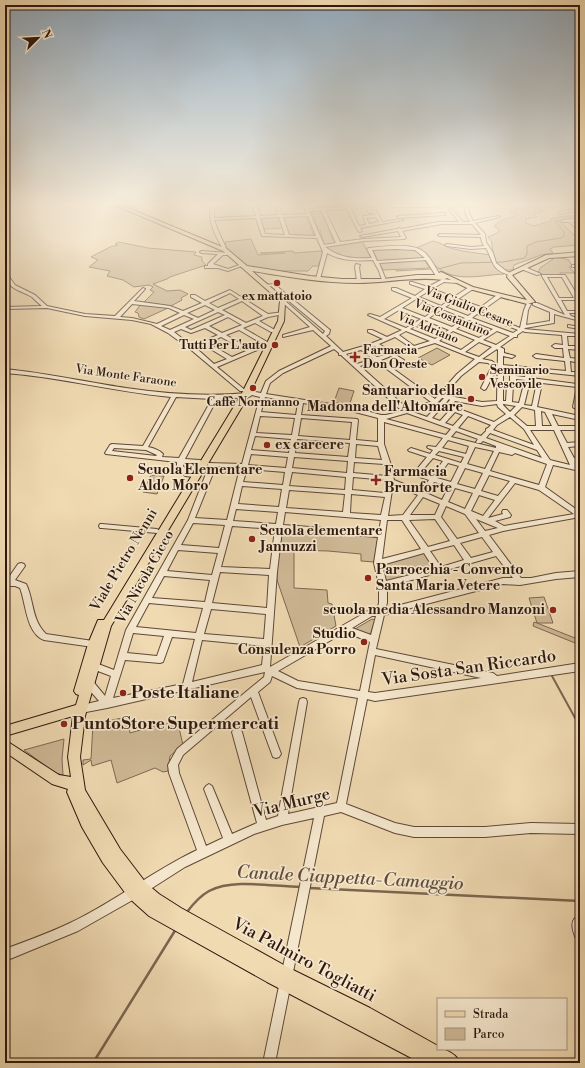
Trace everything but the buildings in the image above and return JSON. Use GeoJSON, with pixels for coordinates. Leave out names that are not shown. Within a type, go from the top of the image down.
{"type":"FeatureCollection","features":[{"type":"Feature","properties":{"kind":"main road"},"geometry":{"type":"LineString","coordinates":[[230,254],[284,301]]}},
{"type":"Feature","properties":{"kind":"main road"},"geometry":{"type":"LineString","coordinates":[[530,302],[509,276],[510,274],[550,256],[580,254]]}},
{"type":"Feature","properties":{"kind":"main road"},"geometry":{"type":"LineString","coordinates":[[244,267],[299,277],[359,281],[443,276],[471,288],[499,296],[530,302]]}},
{"type":"Feature","properties":{"kind":"main road","name":"Viale Pietro Nenni"},"geometry":{"type":"LineString","coordinates":[[78,710],[93,644],[102,623],[192,476],[207,464],[281,321],[282,302],[284,301]]}},
{"type":"Feature","properties":{"kind":"main road","name":"Viale Pietro Nenni"},"geometry":{"type":"LineString","coordinates":[[78,710],[106,626],[245,393],[277,321],[282,314]]}},
{"type":"Feature","properties":{"kind":"main road"},"geometry":{"type":"LineString","coordinates":[[5,731],[78,710]]}},
{"type":"Feature","properties":{"kind":"main road","name":"Via Palmiro Togliatti"},"geometry":{"type":"LineString","coordinates":[[78,710],[68,758],[70,783],[78,806],[108,858],[154,910],[173,917],[188,925],[437,1063]]}},
{"type":"Feature","properties":{"kind":"main road","name":"Via Palmiro Togliatti"},"geometry":{"type":"LineString","coordinates":[[78,710],[74,757],[78,792],[137,890]]}},
{"type":"Feature","properties":{"kind":"main road"},"geometry":{"type":"LineString","coordinates":[[5,744],[56,780],[70,783]]}},
{"type":"Feature","properties":{"kind":"main road","name":"Via Palmiro Togliatti"},"geometry":{"type":"LineString","coordinates":[[285,978],[365,1013],[452,1063]]}},
{"type":"Feature","properties":{"kind":"street"},"geometry":{"type":"LineString","coordinates":[[210,253],[230,254]]}},
{"type":"Feature","properties":{"kind":"street"},"geometry":{"type":"LineString","coordinates":[[318,279],[325,253]]}},
{"type":"Feature","properties":{"kind":"street"},"geometry":{"type":"LineString","coordinates":[[329,253],[338,257],[354,259],[426,259]]}},
{"type":"Feature","properties":{"kind":"street"},"geometry":{"type":"LineString","coordinates":[[371,253],[384,280]]}},
{"type":"Feature","properties":{"kind":"street"},"geometry":{"type":"LineString","coordinates":[[422,253],[433,268],[443,276]]}},
{"type":"Feature","properties":{"kind":"street"},"geometry":{"type":"LineString","coordinates":[[491,253],[494,262],[504,272],[510,274]]}},
{"type":"Feature","properties":{"kind":"street"},"geometry":{"type":"LineString","coordinates":[[221,254],[210,265],[228,270],[244,267]]}},
{"type":"Feature","properties":{"kind":"street"},"geometry":{"type":"LineString","coordinates":[[358,265],[359,281]]}},
{"type":"Feature","properties":{"kind":"street"},"geometry":{"type":"LineString","coordinates":[[574,266],[580,266]]}},
{"type":"Feature","properties":{"kind":"street"},"geometry":{"type":"LineString","coordinates":[[207,267],[218,267]]}},
{"type":"Feature","properties":{"kind":"street"},"geometry":{"type":"LineString","coordinates":[[523,268],[542,275],[563,276],[579,300]]}},
{"type":"Feature","properties":{"kind":"street"},"geometry":{"type":"LineString","coordinates":[[5,275],[13,286],[33,296],[47,307]]}},
{"type":"Feature","properties":{"kind":"street"},"geometry":{"type":"LineString","coordinates":[[542,275],[568,315]]}},
{"type":"Feature","properties":{"kind":"street"},"geometry":{"type":"LineString","coordinates":[[381,319],[443,280],[451,282],[457,281]]}},
{"type":"Feature","properties":{"kind":"street"},"geometry":{"type":"LineString","coordinates":[[412,283],[482,309]]}},
{"type":"Feature","properties":{"kind":"street"},"geometry":{"type":"LineString","coordinates":[[266,286],[272,285],[328,331],[327,334],[322,336]]}},
{"type":"Feature","properties":{"kind":"street"},"geometry":{"type":"LineString","coordinates":[[341,354],[376,344],[395,335],[442,308],[471,288]]}},
{"type":"Feature","properties":{"kind":"street"},"geometry":{"type":"LineString","coordinates":[[116,318],[143,289]]}},
{"type":"Feature","properties":{"kind":"street","name":"Via Giulio Cesare"},"geometry":{"type":"LineString","coordinates":[[394,289],[515,336]]}},
{"type":"Feature","properties":{"kind":"street"},"geometry":{"type":"LineString","coordinates":[[158,325],[230,291],[267,316]]}},
{"type":"Feature","properties":{"kind":"street"},"geometry":{"type":"LineString","coordinates":[[193,296],[246,325]]}},
{"type":"Feature","properties":{"kind":"street"},"geometry":{"type":"LineString","coordinates":[[355,366],[436,341],[499,296]]}},
{"type":"Feature","properties":{"kind":"street"},"geometry":{"type":"LineString","coordinates":[[170,332],[242,299]]}},
{"type":"Feature","properties":{"kind":"street"},"geometry":{"type":"LineString","coordinates":[[559,299],[579,300]]}},
{"type":"Feature","properties":{"kind":"street"},"geometry":{"type":"LineString","coordinates":[[284,301],[406,411],[482,438],[498,448],[577,468]]}},
{"type":"Feature","properties":{"kind":"street"},"geometry":{"type":"LineString","coordinates":[[131,302],[170,307],[197,319]]}},
{"type":"Feature","properties":{"kind":"street"},"geometry":{"type":"LineString","coordinates":[[523,329],[526,308],[530,302],[552,312],[568,315],[580,320]]}},
{"type":"Feature","properties":{"kind":"street"},"geometry":{"type":"LineString","coordinates":[[5,308],[47,307],[77,314],[139,319],[158,325],[192,348],[245,393]]}},
{"type":"Feature","properties":{"kind":"street","name":"Via Costantino"},"geometry":{"type":"LineString","coordinates":[[399,308],[497,348]]}},
{"type":"Feature","properties":{"kind":"street"},"geometry":{"type":"LineString","coordinates":[[477,312],[523,329],[580,335]]}},
{"type":"Feature","properties":{"kind":"street"},"geometry":{"type":"LineString","coordinates":[[428,419],[441,405],[444,397],[459,375],[478,359],[515,336],[523,329],[552,322],[552,312]]}},
{"type":"Feature","properties":{"kind":"street"},"geometry":{"type":"LineString","coordinates":[[568,315],[580,312]]}},
{"type":"Feature","properties":{"kind":"street"},"geometry":{"type":"LineString","coordinates":[[192,348],[267,316],[282,314]]}},
{"type":"Feature","properties":{"kind":"street"},"geometry":{"type":"LineString","coordinates":[[181,327],[191,332],[229,315]]}},
{"type":"Feature","properties":{"kind":"street","name":"Via Adriano"},"geometry":{"type":"LineString","coordinates":[[370,315],[478,359],[490,362],[495,366],[484,388]]}},
{"type":"Feature","properties":{"kind":"street"},"geometry":{"type":"LineString","coordinates":[[255,321],[273,331]]}},
{"type":"Feature","properties":{"kind":"street"},"geometry":{"type":"LineString","coordinates":[[205,326],[248,350]]}},
{"type":"Feature","properties":{"kind":"street"},"geometry":{"type":"LineString","coordinates":[[570,326],[580,328]]}},
{"type":"Feature","properties":{"kind":"street"},"geometry":{"type":"LineString","coordinates":[[239,328],[267,344]]}},
{"type":"Feature","properties":{"kind":"street"},"geometry":{"type":"LineString","coordinates":[[285,336],[313,328]]}},
{"type":"Feature","properties":{"kind":"street"},"geometry":{"type":"LineString","coordinates":[[461,352],[496,329]]}},
{"type":"Feature","properties":{"kind":"street"},"geometry":{"type":"LineString","coordinates":[[370,331],[386,339]]}},
{"type":"Feature","properties":{"kind":"street"},"geometry":{"type":"LineString","coordinates":[[564,334],[569,373]]}},
{"type":"Feature","properties":{"kind":"street"},"geometry":{"type":"LineString","coordinates":[[395,335],[414,348]]}},
{"type":"Feature","properties":{"kind":"street"},"geometry":{"type":"LineString","coordinates":[[206,342],[230,358]]}},
{"type":"Feature","properties":{"kind":"street"},"geometry":{"type":"LineString","coordinates":[[214,366],[248,350],[267,344]]}},
{"type":"Feature","properties":{"kind":"street"},"geometry":{"type":"LineString","coordinates":[[376,344],[402,361]]}},
{"type":"Feature","properties":{"kind":"street"},"geometry":{"type":"LineString","coordinates":[[555,346],[580,348]]}},
{"type":"Feature","properties":{"kind":"street"},"geometry":{"type":"LineString","coordinates":[[186,687],[252,434],[268,382],[281,372],[334,347]]}},
{"type":"Feature","properties":{"kind":"street"},"geometry":{"type":"LineString","coordinates":[[361,348],[435,402]]}},
{"type":"Feature","properties":{"kind":"street"},"geometry":{"type":"LineString","coordinates":[[497,348],[501,349],[500,404],[526,428],[549,462]]}},
{"type":"Feature","properties":{"kind":"street"},"geometry":{"type":"LineString","coordinates":[[501,354],[512,356]]}},
{"type":"Feature","properties":{"kind":"street"},"geometry":{"type":"LineString","coordinates":[[536,356],[580,361]]}},
{"type":"Feature","properties":{"kind":"street"},"geometry":{"type":"LineString","coordinates":[[501,366],[580,374]]}},
{"type":"Feature","properties":{"kind":"street"},"geometry":{"type":"LineString","coordinates":[[510,403],[510,385],[513,382],[514,377],[513,367]]}},
{"type":"Feature","properties":{"kind":"street"},"geometry":{"type":"LineString","coordinates":[[437,517],[467,456],[475,445],[495,424],[521,406],[530,369]]}},
{"type":"Feature","properties":{"kind":"street","name":"Via Monte Faraone"},"geometry":{"type":"LineString","coordinates":[[5,370],[34,373],[110,388],[175,395],[216,396],[245,393],[301,401],[356,410],[475,445],[498,448]]}},
{"type":"Feature","properties":{"kind":"street"},"geometry":{"type":"LineString","coordinates":[[514,377],[528,380],[580,385],[576,407]]}},
{"type":"Feature","properties":{"kind":"street"},"geometry":{"type":"LineString","coordinates":[[539,428],[537,408],[540,381]]}},
{"type":"Feature","properties":{"kind":"street"},"geometry":{"type":"LineString","coordinates":[[144,449],[175,395]]}},
{"type":"Feature","properties":{"kind":"street"},"geometry":{"type":"LineString","coordinates":[[192,476],[187,475],[180,466],[180,460],[216,396]]}},
{"type":"Feature","properties":{"kind":"street"},"geometry":{"type":"LineString","coordinates":[[341,807],[374,640],[383,603],[383,585],[378,563],[391,480],[381,444],[381,418],[435,402],[444,397],[482,404],[510,403],[537,408],[548,412],[578,418],[580,428],[526,428]]}},
{"type":"Feature","properties":{"kind":"street"},"geometry":{"type":"LineString","coordinates":[[448,407],[454,399]]}},
{"type":"Feature","properties":{"kind":"street"},"geometry":{"type":"LineString","coordinates":[[203,852],[174,773],[173,765],[180,752],[267,679],[273,572],[279,527],[301,401]]}},
{"type":"Feature","properties":{"kind":"street"},"geometry":{"type":"LineString","coordinates":[[441,405],[495,424]]}},
{"type":"Feature","properties":{"kind":"street"},"geometry":{"type":"LineString","coordinates":[[441,424],[454,410]]}},
{"type":"Feature","properties":{"kind":"street"},"geometry":{"type":"LineString","coordinates":[[548,412],[577,468]]}},
{"type":"Feature","properties":{"kind":"street"},"geometry":{"type":"LineString","coordinates":[[258,414],[355,420],[346,515]]}},
{"type":"Feature","properties":{"kind":"street"},"geometry":{"type":"LineString","coordinates":[[467,414],[416,474],[500,499]]}},
{"type":"Feature","properties":{"kind":"street"},"geometry":{"type":"LineString","coordinates":[[488,430],[536,448]]}},
{"type":"Feature","properties":{"kind":"street"},"geometry":{"type":"LineString","coordinates":[[252,434],[381,444]]}},
{"type":"Feature","properties":{"kind":"street"},"geometry":{"type":"LineString","coordinates":[[565,445],[580,444]]}},
{"type":"Feature","properties":{"kind":"street"},"geometry":{"type":"LineString","coordinates":[[158,458],[160,454],[156,450],[112,446],[108,453],[207,464],[350,475],[391,480],[500,526],[503,529]]}},
{"type":"Feature","properties":{"kind":"street"},"geometry":{"type":"LineString","coordinates":[[430,447],[467,456]]}},
{"type":"Feature","properties":{"kind":"street"},"geometry":{"type":"LineString","coordinates":[[467,512],[498,448]]}},
{"type":"Feature","properties":{"kind":"street"},"geometry":{"type":"LineString","coordinates":[[412,450],[541,488],[580,515]]}},
{"type":"Feature","properties":{"kind":"street"},"geometry":{"type":"LineString","coordinates":[[248,452],[386,462]]}},
{"type":"Feature","properties":{"kind":"street"},"geometry":{"type":"LineString","coordinates":[[572,460],[577,460],[580,458]]}},
{"type":"Feature","properties":{"kind":"street"},"geometry":{"type":"LineString","coordinates":[[404,517],[447,460]]}},
{"type":"Feature","properties":{"kind":"street"},"geometry":{"type":"LineString","coordinates":[[541,488],[549,462]]}},
{"type":"Feature","properties":{"kind":"street","name":"Via Nicola Cicco"},"geometry":{"type":"LineString","coordinates":[[107,704],[130,630],[191,520],[207,464]]}},
{"type":"Feature","properties":{"kind":"street"},"geometry":{"type":"LineString","coordinates":[[486,520],[514,480]]}},
{"type":"Feature","properties":{"kind":"street"},"geometry":{"type":"LineString","coordinates":[[239,484],[388,495]]}},
{"type":"Feature","properties":{"kind":"street"},"geometry":{"type":"LineString","coordinates":[[233,506],[384,518],[437,517]]}},
{"type":"Feature","properties":{"kind":"street"},"geometry":{"type":"LineString","coordinates":[[467,512],[520,582]]}},
{"type":"Feature","properties":{"kind":"street"},"geometry":{"type":"LineString","coordinates":[[486,520],[508,515],[505,512]]}},
{"type":"Feature","properties":{"kind":"street"},"geometry":{"type":"LineString","coordinates":[[378,563],[503,529],[580,515]]}},
{"type":"Feature","properties":{"kind":"street"},"geometry":{"type":"LineString","coordinates":[[404,517],[439,570]]}},
{"type":"Feature","properties":{"kind":"street"},"geometry":{"type":"LineString","coordinates":[[437,517],[469,561]]}},
{"type":"Feature","properties":{"kind":"street"},"geometry":{"type":"LineString","coordinates":[[191,520],[382,535]]}},
{"type":"Feature","properties":{"kind":"street"},"geometry":{"type":"LineString","coordinates":[[102,526],[157,531]]}},
{"type":"Feature","properties":{"kind":"street"},"geometry":{"type":"LineString","coordinates":[[176,547],[222,551]]}},
{"type":"Feature","properties":{"kind":"street"},"geometry":{"type":"LineString","coordinates":[[383,585],[498,553]]}},
{"type":"Feature","properties":{"kind":"street"},"geometry":{"type":"LineString","coordinates":[[7,583],[21,566]]}},
{"type":"Feature","properties":{"kind":"street"},"geometry":{"type":"LineString","coordinates":[[217,569],[273,572]]}},
{"type":"Feature","properties":{"kind":"street"},"geometry":{"type":"LineString","coordinates":[[161,573],[215,578]]}},
{"type":"Feature","properties":{"kind":"street"},"geometry":{"type":"LineString","coordinates":[[78,710],[268,670],[371,613],[381,613],[503,581],[520,582],[580,574]]}},
{"type":"Feature","properties":{"kind":"street"},"geometry":{"type":"LineString","coordinates":[[7,583],[15,583],[23,586],[29,604],[30,618],[33,625],[44,637],[93,644]]}},
{"type":"Feature","properties":{"kind":"street"},"geometry":{"type":"LineString","coordinates":[[146,600],[270,611]]}},
{"type":"Feature","properties":{"kind":"street"},"geometry":{"type":"LineString","coordinates":[[345,628],[374,640]]}},
{"type":"Feature","properties":{"kind":"street"},"geometry":{"type":"LineString","coordinates":[[130,630],[268,644]]}},
{"type":"Feature","properties":{"kind":"street"},"geometry":{"type":"LineString","coordinates":[[122,656],[160,660],[168,634]]}},
{"type":"Feature","properties":{"kind":"street"},"geometry":{"type":"LineString","coordinates":[[372,651],[498,678]]}},
{"type":"Feature","properties":{"kind":"street"},"geometry":{"type":"LineString","coordinates":[[93,666],[116,674]]}},
{"type":"Feature","properties":{"kind":"street","name":"Via Sosta San Riccardo"},"geometry":{"type":"LineString","coordinates":[[268,670],[297,684],[375,697],[580,667]]}},
{"type":"Feature","properties":{"kind":"street"},"geometry":{"type":"LineString","coordinates":[[88,682],[107,704]]}},
{"type":"Feature","properties":{"kind":"street"},"geometry":{"type":"LineString","coordinates":[[253,690],[276,754]]}},
{"type":"Feature","properties":{"kind":"street"},"geometry":{"type":"LineString","coordinates":[[282,820],[288,781],[304,702]]}},
{"type":"Feature","properties":{"kind":"street"},"geometry":{"type":"LineString","coordinates":[[238,732],[263,826]]}},
{"type":"Feature","properties":{"kind":"street"},"geometry":{"type":"LineString","coordinates":[[209,789],[229,840]]}},
{"type":"Feature","properties":{"kind":"street","name":"Via Murge"},"geometry":{"type":"LineString","coordinates":[[5,955],[74,927],[181,863],[229,840],[282,820],[341,807],[395,828],[414,832],[485,832],[532,828],[580,829]]}},
{"type":"Feature","properties":{"kind":"street"},"geometry":{"type":"LineString","coordinates":[[269,1063],[285,978],[304,896],[320,812]]}},
{"type":"Feature","properties":{"kind":"street"},"geometry":{"type":"LineString","coordinates":[[580,920],[577,923],[580,935]]}},
{"type":"Feature","properties":{"kind":"green space"},"geometry":{"type":"Polygon","coordinates":[[[99,253],[195,253],[194,255],[202,257],[202,261],[206,265],[153,284],[167,291],[180,290],[188,294],[181,298],[182,300],[171,306],[144,302],[154,292],[150,290],[153,287],[149,285],[134,287],[123,280],[107,276],[110,271],[89,267],[98,260],[91,257],[99,253]]]}},
{"type":"Feature","properties":{"kind":"green space"},"geometry":{"type":"Polygon","coordinates":[[[232,253],[257,253],[258,255],[285,253],[260,253],[263,253],[322,253],[323,254],[318,266],[313,266],[308,271],[269,271],[248,267],[232,253]]]}},
{"type":"Feature","properties":{"kind":"green space"},"geometry":{"type":"Polygon","coordinates":[[[334,253],[368,253],[371,258],[353,258],[334,253]]]}},
{"type":"Feature","properties":{"kind":"green space"},"geometry":{"type":"Polygon","coordinates":[[[374,253],[420,253],[423,258],[378,261],[374,253]]]}},
{"type":"Feature","properties":{"kind":"green space"},"geometry":{"type":"Polygon","coordinates":[[[423,253],[473,253],[490,255],[491,261],[504,274],[460,277],[444,272],[434,265],[423,253]]]}},
{"type":"Feature","properties":{"kind":"green space"},"geometry":{"type":"Polygon","coordinates":[[[494,253],[553,253],[541,255],[514,265],[513,270],[504,270],[496,263],[494,253]]]}},
{"type":"Feature","properties":{"kind":"green space"},"geometry":{"type":"Polygon","coordinates":[[[550,257],[569,260],[572,266],[569,267],[575,273],[541,275],[538,273],[540,268],[553,259],[550,257]]]}},
{"type":"Feature","properties":{"kind":"green space"},"geometry":{"type":"Polygon","coordinates":[[[424,260],[430,268],[383,270],[379,263],[424,260]]]}},
{"type":"Feature","properties":{"kind":"green space"},"geometry":{"type":"Polygon","coordinates":[[[141,304],[168,308],[144,319],[139,317],[138,313],[135,312],[141,304]]]}},
{"type":"Feature","properties":{"kind":"green space"},"geometry":{"type":"Polygon","coordinates":[[[437,348],[450,355],[432,365],[418,358],[437,348]]]}},
{"type":"Feature","properties":{"kind":"green space"},"geometry":{"type":"Polygon","coordinates":[[[339,388],[354,391],[349,406],[334,402],[339,388]]]}},
{"type":"Feature","properties":{"kind":"green space"},"geometry":{"type":"Polygon","coordinates":[[[151,475],[164,476],[157,494],[143,492],[151,475]]]}},
{"type":"Feature","properties":{"kind":"green space"},"geometry":{"type":"Polygon","coordinates":[[[283,529],[378,537],[374,562],[361,561],[361,554],[294,550],[294,588],[327,590],[328,603],[332,604],[336,626],[300,647],[277,580],[277,565],[283,529]]]}},
{"type":"Feature","properties":{"kind":"green space"},"geometry":{"type":"Polygon","coordinates":[[[424,552],[436,568],[385,582],[381,564],[424,552]]]}},
{"type":"Feature","properties":{"kind":"green space"},"geometry":{"type":"Polygon","coordinates":[[[544,597],[553,623],[537,623],[529,598],[544,597]]]}},
{"type":"Feature","properties":{"kind":"green space"},"geometry":{"type":"Polygon","coordinates":[[[372,619],[375,620],[370,635],[355,629],[372,619]]]}},
{"type":"Feature","properties":{"kind":"green space"},"geometry":{"type":"Polygon","coordinates":[[[534,622],[580,640],[580,645],[533,626],[534,622]]]}},
{"type":"Feature","properties":{"kind":"green space"},"geometry":{"type":"Polygon","coordinates":[[[127,717],[130,733],[157,725],[158,728],[177,719],[183,745],[170,756],[168,771],[163,772],[155,768],[117,783],[111,760],[92,766],[91,760],[83,765],[83,760],[91,759],[93,724],[127,717]]]}},
{"type":"Feature","properties":{"kind":"green space"},"geometry":{"type":"Polygon","coordinates":[[[64,739],[62,759],[63,775],[55,773],[24,750],[64,739]]]}},
{"type":"Feature","properties":{"kind":"waterway"},"geometry":{"type":"LineString","coordinates":[[438,269],[461,263],[503,262],[525,258],[527,253]]}},
{"type":"Feature","properties":{"kind":"waterway"},"geometry":{"type":"LineString","coordinates":[[396,271],[431,269]]}},
{"type":"Feature","properties":{"kind":"waterway","name":"Canale Ciappetta-Camaggio"},"geometry":{"type":"LineString","coordinates":[[552,676],[580,727]]}},
{"type":"Feature","properties":{"kind":"waterway","name":"Canale Ciappetta-Camaggio"},"geometry":{"type":"LineString","coordinates":[[187,912],[203,895],[219,887],[242,884],[301,887]]}},
{"type":"Feature","properties":{"kind":"waterway","name":"Canale Ciappetta-Camaggio"},"geometry":{"type":"LineString","coordinates":[[309,888],[580,901]]}},
{"type":"Feature","properties":{"kind":"waterway","name":"Canale Ciappetta-Camaggio"},"geometry":{"type":"LineString","coordinates":[[93,1063],[176,929]]}},
{"type":"Feature","properties":{"kind":"place","name":"ex mattatoio"},"geometry":{"type":"Point","coordinates":[277,283]}},
{"type":"Feature","properties":{"kind":"place","name":"Tutti Per L'auto"},"geometry":{"type":"Point","coordinates":[275,345]}},
{"type":"Feature","properties":{"kind":"place","name":"Farmacia Don Oreste"},"geometry":{"type":"Point","coordinates":[355,357]}},
{"type":"Feature","properties":{"kind":"place","name":"Seminario Vescovile"},"geometry":{"type":"Point","coordinates":[482,377]}},
{"type":"Feature","properties":{"kind":"place","name":"Caffè Normanno"},"geometry":{"type":"Point","coordinates":[253,388]}},
{"type":"Feature","properties":{"kind":"place","name":"Santuario della Madonna dell'Altomare"},"geometry":{"type":"Point","coordinates":[471,399]}},
{"type":"Feature","properties":{"kind":"place","name":"ex carcere"},"geometry":{"type":"Point","coordinates":[267,445]}},
{"type":"Feature","properties":{"kind":"place","name":"Scuola Elementare Aldo Moro"},"geometry":{"type":"Point","coordinates":[130,478]}},
{"type":"Feature","properties":{"kind":"place","name":"Farmacia Brunforte"},"geometry":{"type":"Point","coordinates":[376,480]}},
{"type":"Feature","properties":{"kind":"place","name":"Scuola elementare Jannuzzi"},"geometry":{"type":"Point","coordinates":[252,539]}},
{"type":"Feature","properties":{"kind":"place","name":"Parrocchia - Convento Santa Maria Vetere"},"geometry":{"type":"Point","coordinates":[368,578]}},
{"type":"Feature","properties":{"kind":"place","name":"scuola media Alessandro Manzoni"},"geometry":{"type":"Point","coordinates":[553,610]}},
{"type":"Feature","properties":{"kind":"place","name":"Studio Consulenza Porro"},"geometry":{"type":"Point","coordinates":[364,642]}},
{"type":"Feature","properties":{"kind":"place","name":"Poste Italiane"},"geometry":{"type":"Point","coordinates":[123,693]}},
{"type":"Feature","properties":{"kind":"place","name":"PuntoStore Supermercati"},"geometry":{"type":"Point","coordinates":[64,724]}}]}
